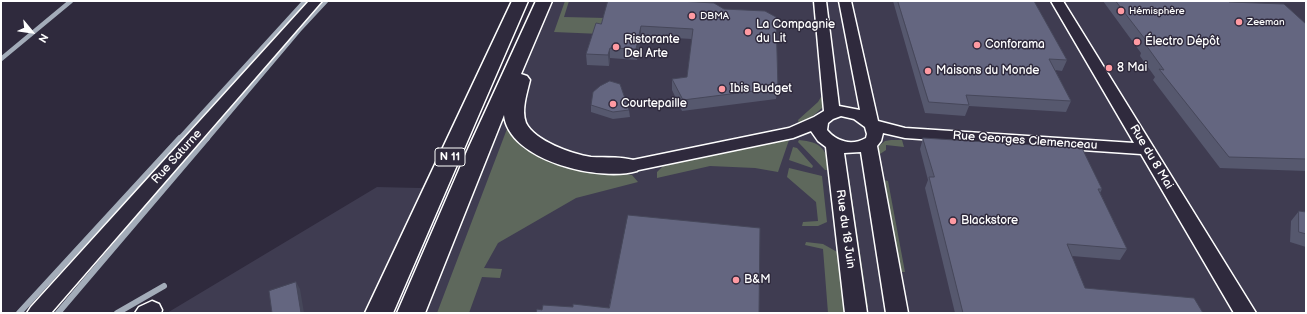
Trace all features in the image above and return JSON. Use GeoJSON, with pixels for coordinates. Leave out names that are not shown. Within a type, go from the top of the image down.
{"type":"FeatureCollection","features":[{"type":"Feature","properties":{"kind":"highway","name":"N 11"},"geometry":{"type":"LineString","coordinates":[[379,313],[520,1]]}},
{"type":"Feature","properties":{"kind":"highway","name":"N 11"},"geometry":{"type":"LineString","coordinates":[[411,313],[479,149],[534,27],[544,1]]}},
{"type":"Feature","properties":{"kind":"highway"},"geometry":{"type":"LineString","coordinates":[[534,27],[514,108],[516,123],[523,134],[540,148],[563,158],[599,166],[629,166]]}},
{"type":"Feature","properties":{"kind":"street","name":"Rue Saturne"},"geometry":{"type":"LineString","coordinates":[[38,313],[316,1]]}},
{"type":"Feature","properties":{"kind":"street"},"geometry":{"type":"LineString","coordinates":[[820,1],[826,117],[820,131],[830,142]]}},
{"type":"Feature","properties":{"kind":"street"},"geometry":{"type":"LineString","coordinates":[[845,1],[871,133],[897,313]]}},
{"type":"Feature","properties":{"kind":"street","name":"Rue du 8 Mai"},"geometry":{"type":"LineString","coordinates":[[1057,1],[1245,313]]}},
{"type":"Feature","properties":{"kind":"street"},"geometry":{"type":"LineString","coordinates":[[629,166],[797,132],[840,111],[855,114],[871,133]]}},
{"type":"Feature","properties":{"kind":"street"},"geometry":{"type":"LineString","coordinates":[[797,132],[851,148],[871,133]]}},
{"type":"Feature","properties":{"kind":"street","name":"Rue Georges Clemenceau"},"geometry":{"type":"LineString","coordinates":[[871,133],[905,133],[1146,149]]}},
{"type":"Feature","properties":{"kind":"street","name":"Rue du 18 Juin"},"geometry":{"type":"LineString","coordinates":[[830,142],[856,313]]}},
{"type":"Feature","properties":{"kind":"shaded area"},"geometry":{"type":"Polygon","coordinates":[[[535,1],[1306,1],[1306,313],[167,313],[377,187],[462,189],[535,1]]]}},
{"type":"Feature","properties":{"kind":"green space"},"geometry":{"type":"Polygon","coordinates":[[[565,1],[569,1],[564,17],[606,18],[601,34],[554,32],[565,1]]]}},
{"type":"Feature","properties":{"kind":"green space"},"geometry":{"type":"Polygon","coordinates":[[[821,97],[824,97],[822,108],[807,121],[799,124],[798,120],[818,102],[821,97]]]}},
{"type":"Feature","properties":{"kind":"green space"},"geometry":{"type":"Polygon","coordinates":[[[510,121],[519,138],[539,156],[566,168],[632,175],[638,182],[576,198],[498,243],[484,268],[502,269],[500,278],[482,277],[469,313],[437,313],[510,121]]]}},
{"type":"Feature","properties":{"kind":"green space"},"geometry":{"type":"Polygon","coordinates":[[[789,140],[778,172],[755,168],[710,166],[657,178],[657,172],[663,166],[789,140]]]}},
{"type":"Feature","properties":{"kind":"green space"},"geometry":{"type":"Polygon","coordinates":[[[799,140],[813,143],[822,148],[827,157],[830,170],[825,170],[798,142],[799,140]]]}},
{"type":"Feature","properties":{"kind":"green space"},"geometry":{"type":"Polygon","coordinates":[[[902,140],[904,147],[886,145],[886,150],[880,154],[880,160],[878,159],[879,146],[885,141],[902,140]]]}},
{"type":"Feature","properties":{"kind":"green space"},"geometry":{"type":"Polygon","coordinates":[[[793,147],[797,148],[813,166],[812,168],[789,160],[793,147]]]}},
{"type":"Feature","properties":{"kind":"green space"},"geometry":{"type":"Polygon","coordinates":[[[789,168],[822,176],[827,222],[818,226],[802,226],[803,222],[818,221],[816,202],[787,177],[789,168]]]}},
{"type":"Feature","properties":{"kind":"green space"},"geometry":{"type":"Polygon","coordinates":[[[846,178],[849,178],[868,307],[864,307],[846,178]]]}},
{"type":"Feature","properties":{"kind":"green space"},"geometry":{"type":"Polygon","coordinates":[[[883,180],[888,181],[905,272],[899,272],[883,180]]]}},
{"type":"Feature","properties":{"kind":"green space"},"geometry":{"type":"Polygon","coordinates":[[[806,242],[823,244],[839,253],[845,313],[828,313],[823,249],[805,245],[806,242]]]}},
{"type":"Feature","properties":{"kind":"building"},"geometry":{"type":"Polygon","coordinates":[[[608,1],[679,1],[714,3],[724,9],[765,11],[776,17],[778,88],[683,100],[672,79],[687,77],[693,29],[641,26],[636,49],[610,48],[608,55],[586,54],[596,23],[601,24],[608,1]]]}},
{"type":"Feature","properties":{"kind":"building","name":"Conforama"},"geometry":{"type":"Polygon","coordinates":[[[898,1],[1034,1],[1067,60],[1049,59],[1071,101],[966,95],[969,105],[929,102],[898,1]]]}},
{"type":"Feature","properties":{"kind":"building"},"geometry":{"type":"Polygon","coordinates":[[[1116,1],[1228,1],[1284,4],[1306,24],[1306,159],[1229,157],[1159,69],[1164,70],[1146,45],[1150,46],[1116,1]]]}},
{"type":"Feature","properties":{"kind":"building","name":"Courtepaille"},"geometry":{"type":"Polygon","coordinates":[[[610,81],[620,84],[629,110],[613,112],[591,105],[593,92],[600,86],[610,81]]]}},
{"type":"Feature","properties":{"kind":"building"},"geometry":{"type":"Polygon","coordinates":[[[923,138],[1082,148],[1102,189],[1098,189],[1127,249],[1067,244],[1085,288],[1194,298],[1203,313],[963,313],[929,177],[934,177],[923,138]]]}},
{"type":"Feature","properties":{"kind":"building"},"geometry":{"type":"Polygon","coordinates":[[[1299,211],[1306,212],[1306,234],[1299,232],[1299,211]]]}},
{"type":"Feature","properties":{"kind":"building"},"geometry":{"type":"Polygon","coordinates":[[[628,215],[760,228],[759,313],[536,313],[537,309],[542,310],[543,305],[573,307],[573,304],[609,308],[628,215]]]}},
{"type":"Feature","properties":{"kind":"building"},"geometry":{"type":"Polygon","coordinates":[[[296,282],[301,313],[272,313],[269,291],[296,282]]]}},
{"type":"Feature","properties":{"kind":"waterway"},"geometry":{"type":"LineString","coordinates":[[1,59],[71,1]]}},
{"type":"Feature","properties":{"kind":"waterway"},"geometry":{"type":"LineString","coordinates":[[179,139],[305,1]]}},
{"type":"Feature","properties":{"kind":"waterway"},"geometry":{"type":"LineString","coordinates":[[207,139],[299,30],[326,1]]}},
{"type":"Feature","properties":{"kind":"waterway"},"geometry":{"type":"LineString","coordinates":[[19,313],[180,138]]}},
{"type":"Feature","properties":{"kind":"waterway"},"geometry":{"type":"LineString","coordinates":[[58,313],[207,138]]}},
{"type":"Feature","properties":{"kind":"waterway"},"geometry":{"type":"LineString","coordinates":[[117,313],[164,286]]}},
{"type":"Feature","properties":{"kind":"place","name":"Hémisphère"},"geometry":{"type":"Point","coordinates":[1121,11]}},
{"type":"Feature","properties":{"kind":"place","name":"DBMA"},"geometry":{"type":"Point","coordinates":[692,16]}},
{"type":"Feature","properties":{"kind":"place","name":"Zeeman"},"geometry":{"type":"Point","coordinates":[1239,22]}},
{"type":"Feature","properties":{"kind":"place","name":"La Compagnie du Lit"},"geometry":{"type":"Point","coordinates":[748,32]}},
{"type":"Feature","properties":{"kind":"place","name":"Électro Dépôt"},"geometry":{"type":"Point","coordinates":[1137,42]}},
{"type":"Feature","properties":{"kind":"place","name":"Conforama"},"geometry":{"type":"Point","coordinates":[977,45]}},
{"type":"Feature","properties":{"kind":"place","name":"Ristorante Del Arte"},"geometry":{"type":"Point","coordinates":[616,47]}},
{"type":"Feature","properties":{"kind":"place","name":"8 Mai"},"geometry":{"type":"Point","coordinates":[1109,68]}},
{"type":"Feature","properties":{"kind":"place","name":"Maisons du Monde"},"geometry":{"type":"Point","coordinates":[928,71]}},
{"type":"Feature","properties":{"kind":"place","name":"Ibis Budget"},"geometry":{"type":"Point","coordinates":[722,89]}},
{"type":"Feature","properties":{"kind":"place","name":"Courtepaille"},"geometry":{"type":"Point","coordinates":[613,104]}},
{"type":"Feature","properties":{"kind":"place","name":"Blackstore"},"geometry":{"type":"Point","coordinates":[953,221]}},
{"type":"Feature","properties":{"kind":"place","name":"B&M"},"geometry":{"type":"Point","coordinates":[736,280]}}]}
